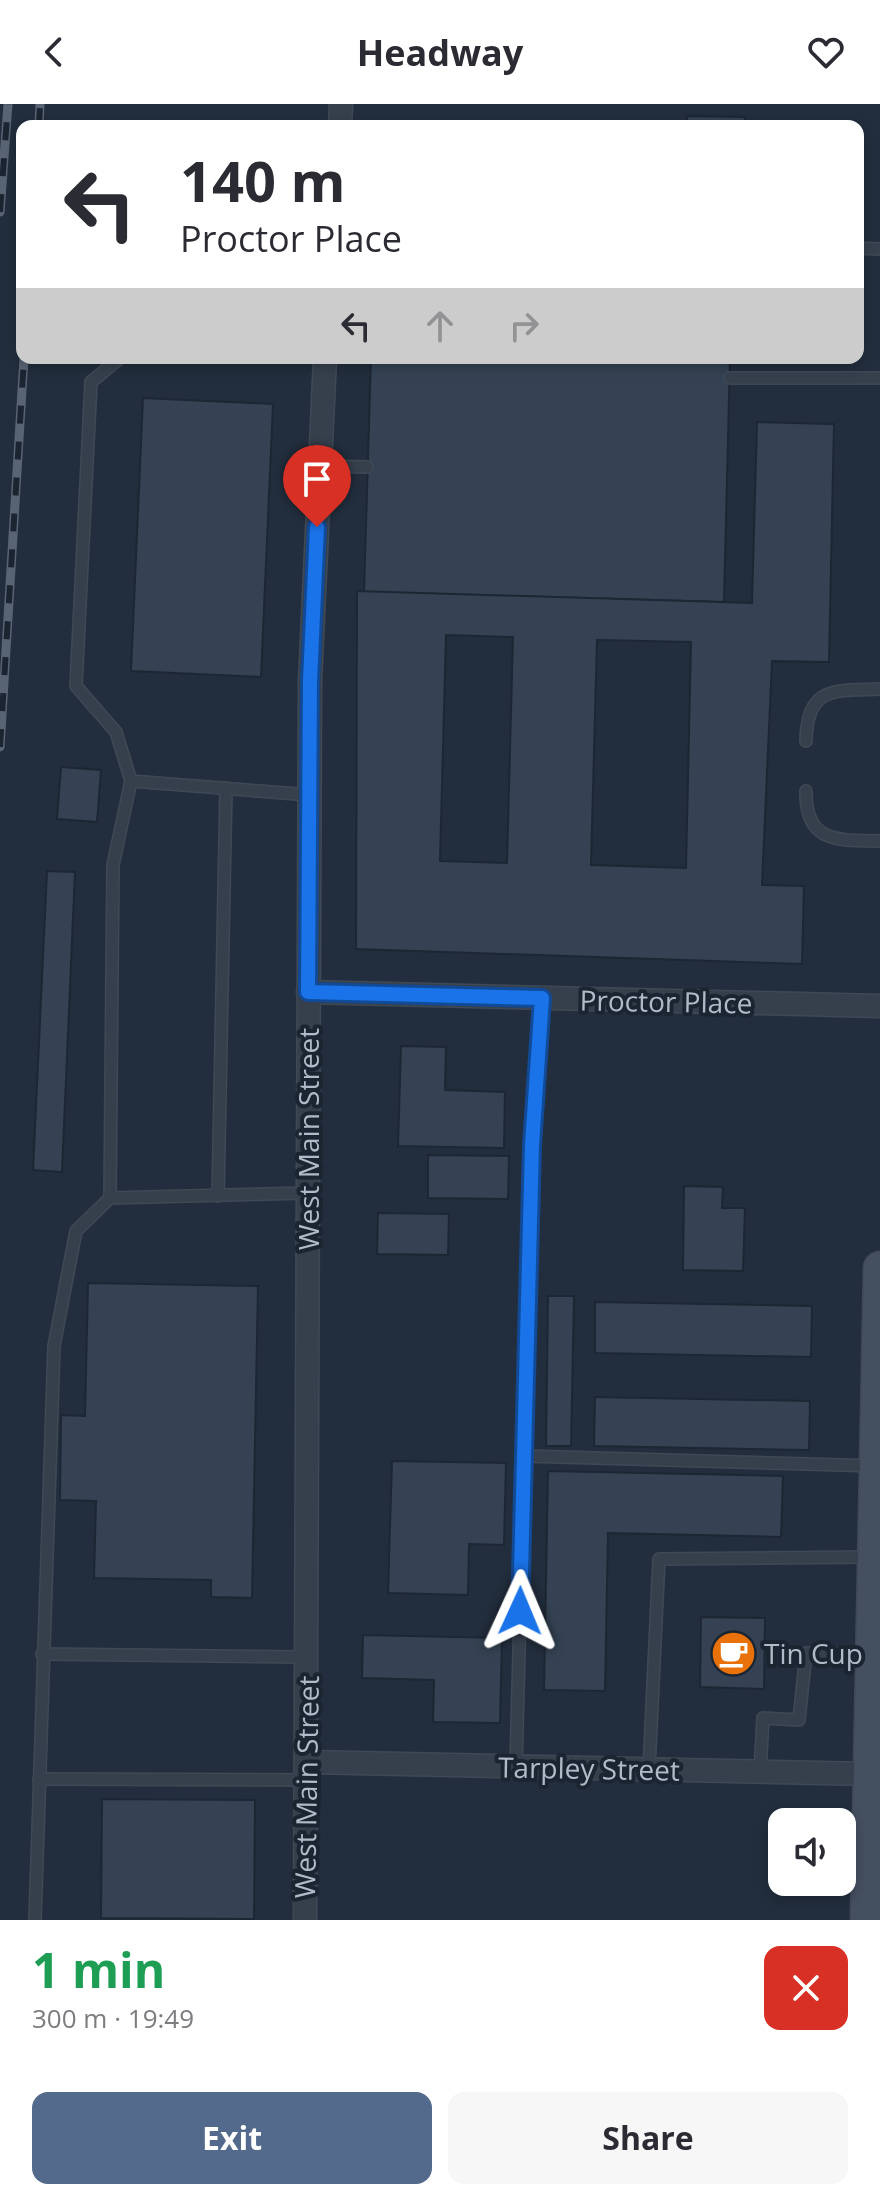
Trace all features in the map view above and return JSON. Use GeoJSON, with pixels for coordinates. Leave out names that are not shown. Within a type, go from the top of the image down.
{"type":"FeatureCollection","features":[{"type":"Feature","properties":{"kind":"main road"},"geometry":{"type":"LineString","coordinates":[[867,1920],[874,1862],[870,1774],[875,1653],[880,1268]]}},
{"type":"Feature","properties":{"kind":"street","name":"West Main Street"},"geometry":{"type":"LineString","coordinates":[[305,1920],[310,681],[325,364]]}},
{"type":"Feature","properties":{"kind":"street","name":"Proctor Place"},"geometry":{"type":"LineString","coordinates":[[308,992],[880,1006]]}},
{"type":"Feature","properties":{"kind":"street","name":"Tarpley Street"},"geometry":{"type":"LineString","coordinates":[[307,1771],[516,1767],[870,1774]]}},
{"type":"Feature","properties":{"kind":"lane"},"geometry":{"type":"LineString","coordinates":[[110,1198],[113,865],[131,781],[116,732],[76,686],[91,382],[113,364]]}},
{"type":"Feature","properties":{"kind":"lane"},"geometry":{"type":"LineString","coordinates":[[730,378],[880,378]]}},
{"type":"Feature","properties":{"kind":"lane"},"geometry":{"type":"LineString","coordinates":[[320,466],[367,467]]}},
{"type":"Feature","properties":{"kind":"lane"},"geometry":{"type":"LineString","coordinates":[[806,741],[809,713],[818,698],[828,692],[880,689]]}},
{"type":"Feature","properties":{"kind":"lane"},"geometry":{"type":"LineString","coordinates":[[131,781],[310,795]]}},
{"type":"Feature","properties":{"kind":"lane"},"geometry":{"type":"LineString","coordinates":[[218,1196],[226,788]]}},
{"type":"Feature","properties":{"kind":"lane"},"geometry":{"type":"LineString","coordinates":[[806,791],[809,819],[817,830],[833,839],[880,841]]}},
{"type":"Feature","properties":{"kind":"lane"},"geometry":{"type":"LineString","coordinates":[[516,1767],[532,1145],[542,998]]}},
{"type":"Feature","properties":{"kind":"lane"},"geometry":{"type":"LineString","coordinates":[[35,1920],[54,1346],[76,1231],[110,1198],[308,1193]]}},
{"type":"Feature","properties":{"kind":"lane"},"geometry":{"type":"LineString","coordinates":[[524,1456],[876,1466]]}},
{"type":"Feature","properties":{"kind":"lane"},"geometry":{"type":"LineString","coordinates":[[649,1769],[659,1559],[874,1557]]}},
{"type":"Feature","properties":{"kind":"lane"},"geometry":{"type":"LineString","coordinates":[[760,1772],[763,1718],[799,1720],[806,1653],[875,1653]]}},
{"type":"Feature","properties":{"kind":"lane"},"geometry":{"type":"LineString","coordinates":[[42,1654],[308,1657]]}},
{"type":"Feature","properties":{"kind":"lane"},"geometry":{"type":"LineString","coordinates":[[39,1779],[307,1771]]}},
{"type":"Feature","properties":{"kind":"building"},"geometry":{"type":"Polygon","coordinates":[[[687,116],[745,117],[745,120],[687,120],[687,116]]]}},
{"type":"Feature","properties":{"kind":"building"},"geometry":{"type":"Polygon","coordinates":[[[371,364],[730,364],[724,602],[364,592],[371,364]]]}},
{"type":"Feature","properties":{"kind":"building"},"geometry":{"type":"Polygon","coordinates":[[[143,398],[273,404],[261,677],[131,671],[143,398]]]}},
{"type":"Feature","properties":{"kind":"building"},"geometry":{"type":"Polygon","coordinates":[[[757,422],[834,424],[829,662],[772,661],[762,885],[804,886],[802,964],[356,949],[357,591],[752,603],[757,422]],[[446,635],[440,861],[507,863],[513,637],[446,635]],[[597,640],[591,865],[686,868],[691,642],[597,640]]]}},
{"type":"Feature","properties":{"kind":"building"},"geometry":{"type":"Polygon","coordinates":[[[61,767],[101,770],[97,822],[57,819],[61,767]]]}},
{"type":"Feature","properties":{"kind":"building"},"geometry":{"type":"Polygon","coordinates":[[[47,871],[75,872],[62,1172],[33,1170],[47,871]]]}},
{"type":"Feature","properties":{"kind":"building"},"geometry":{"type":"Polygon","coordinates":[[[401,1046],[446,1047],[445,1090],[505,1092],[504,1148],[398,1146],[401,1046]]]}},
{"type":"Feature","properties":{"kind":"building"},"geometry":{"type":"Polygon","coordinates":[[[428,1155],[509,1156],[508,1199],[428,1198],[428,1155]]]}},
{"type":"Feature","properties":{"kind":"building"},"geometry":{"type":"Polygon","coordinates":[[[684,1186],[723,1187],[722,1208],[745,1208],[743,1271],[683,1270],[684,1186]]]}},
{"type":"Feature","properties":{"kind":"building"},"geometry":{"type":"Polygon","coordinates":[[[378,1213],[449,1214],[448,1255],[377,1254],[378,1213]]]}},
{"type":"Feature","properties":{"kind":"building"},"geometry":{"type":"Polygon","coordinates":[[[88,1283],[258,1286],[252,1598],[211,1597],[211,1580],[94,1578],[96,1501],[60,1500],[61,1415],[85,1416],[88,1283]]]}},
{"type":"Feature","properties":{"kind":"building"},"geometry":{"type":"Polygon","coordinates":[[[548,1296],[574,1296],[571,1446],[546,1446],[548,1296]]]}},
{"type":"Feature","properties":{"kind":"building"},"geometry":{"type":"Polygon","coordinates":[[[595,1302],[812,1306],[811,1357],[595,1353],[595,1302]]]}},
{"type":"Feature","properties":{"kind":"building"},"geometry":{"type":"Polygon","coordinates":[[[595,1397],[810,1401],[809,1450],[594,1446],[595,1397]]]}},
{"type":"Feature","properties":{"kind":"building"},"geometry":{"type":"Polygon","coordinates":[[[392,1461],[506,1463],[504,1545],[469,1544],[468,1595],[388,1593],[392,1461]]]}},
{"type":"Feature","properties":{"kind":"building"},"geometry":{"type":"Polygon","coordinates":[[[548,1471],[783,1476],[781,1537],[608,1533],[605,1691],[544,1690],[548,1471]]]}},
{"type":"Feature","properties":{"kind":"building","name":"Tin Cup"},"geometry":{"type":"Polygon","coordinates":[[[701,1617],[765,1618],[764,1689],[700,1687],[701,1617]]]}},
{"type":"Feature","properties":{"kind":"building"},"geometry":{"type":"Polygon","coordinates":[[[363,1635],[502,1638],[500,1723],[433,1722],[434,1680],[362,1678],[363,1635]]]}},
{"type":"Feature","properties":{"kind":"building"},"geometry":{"type":"Polygon","coordinates":[[[102,1799],[255,1800],[254,1919],[101,1918],[102,1799]]]}},
{"type":"Feature","properties":{"kind":"railway"},"geometry":{"type":"LineString","coordinates":[[0,212],[8,104]]}},
{"type":"Feature","properties":{"kind":"railway"},"geometry":{"type":"LineString","coordinates":[[39,120],[40,104]]}},
{"type":"Feature","properties":{"kind":"railway"},"geometry":{"type":"LineString","coordinates":[[0,747],[24,364]]}},
{"type":"Feature","properties":{"kind":"place","name":"Tin Cup"},"geometry":{"type":"Point","coordinates":[733,1653]}},
{"type":"Feature","properties":{"kind":"route"},"geometry":{"type":"LineString","coordinates":[[317,527],[310,681],[308,992],[542,998],[532,1145],[520,1611]]}}]}
